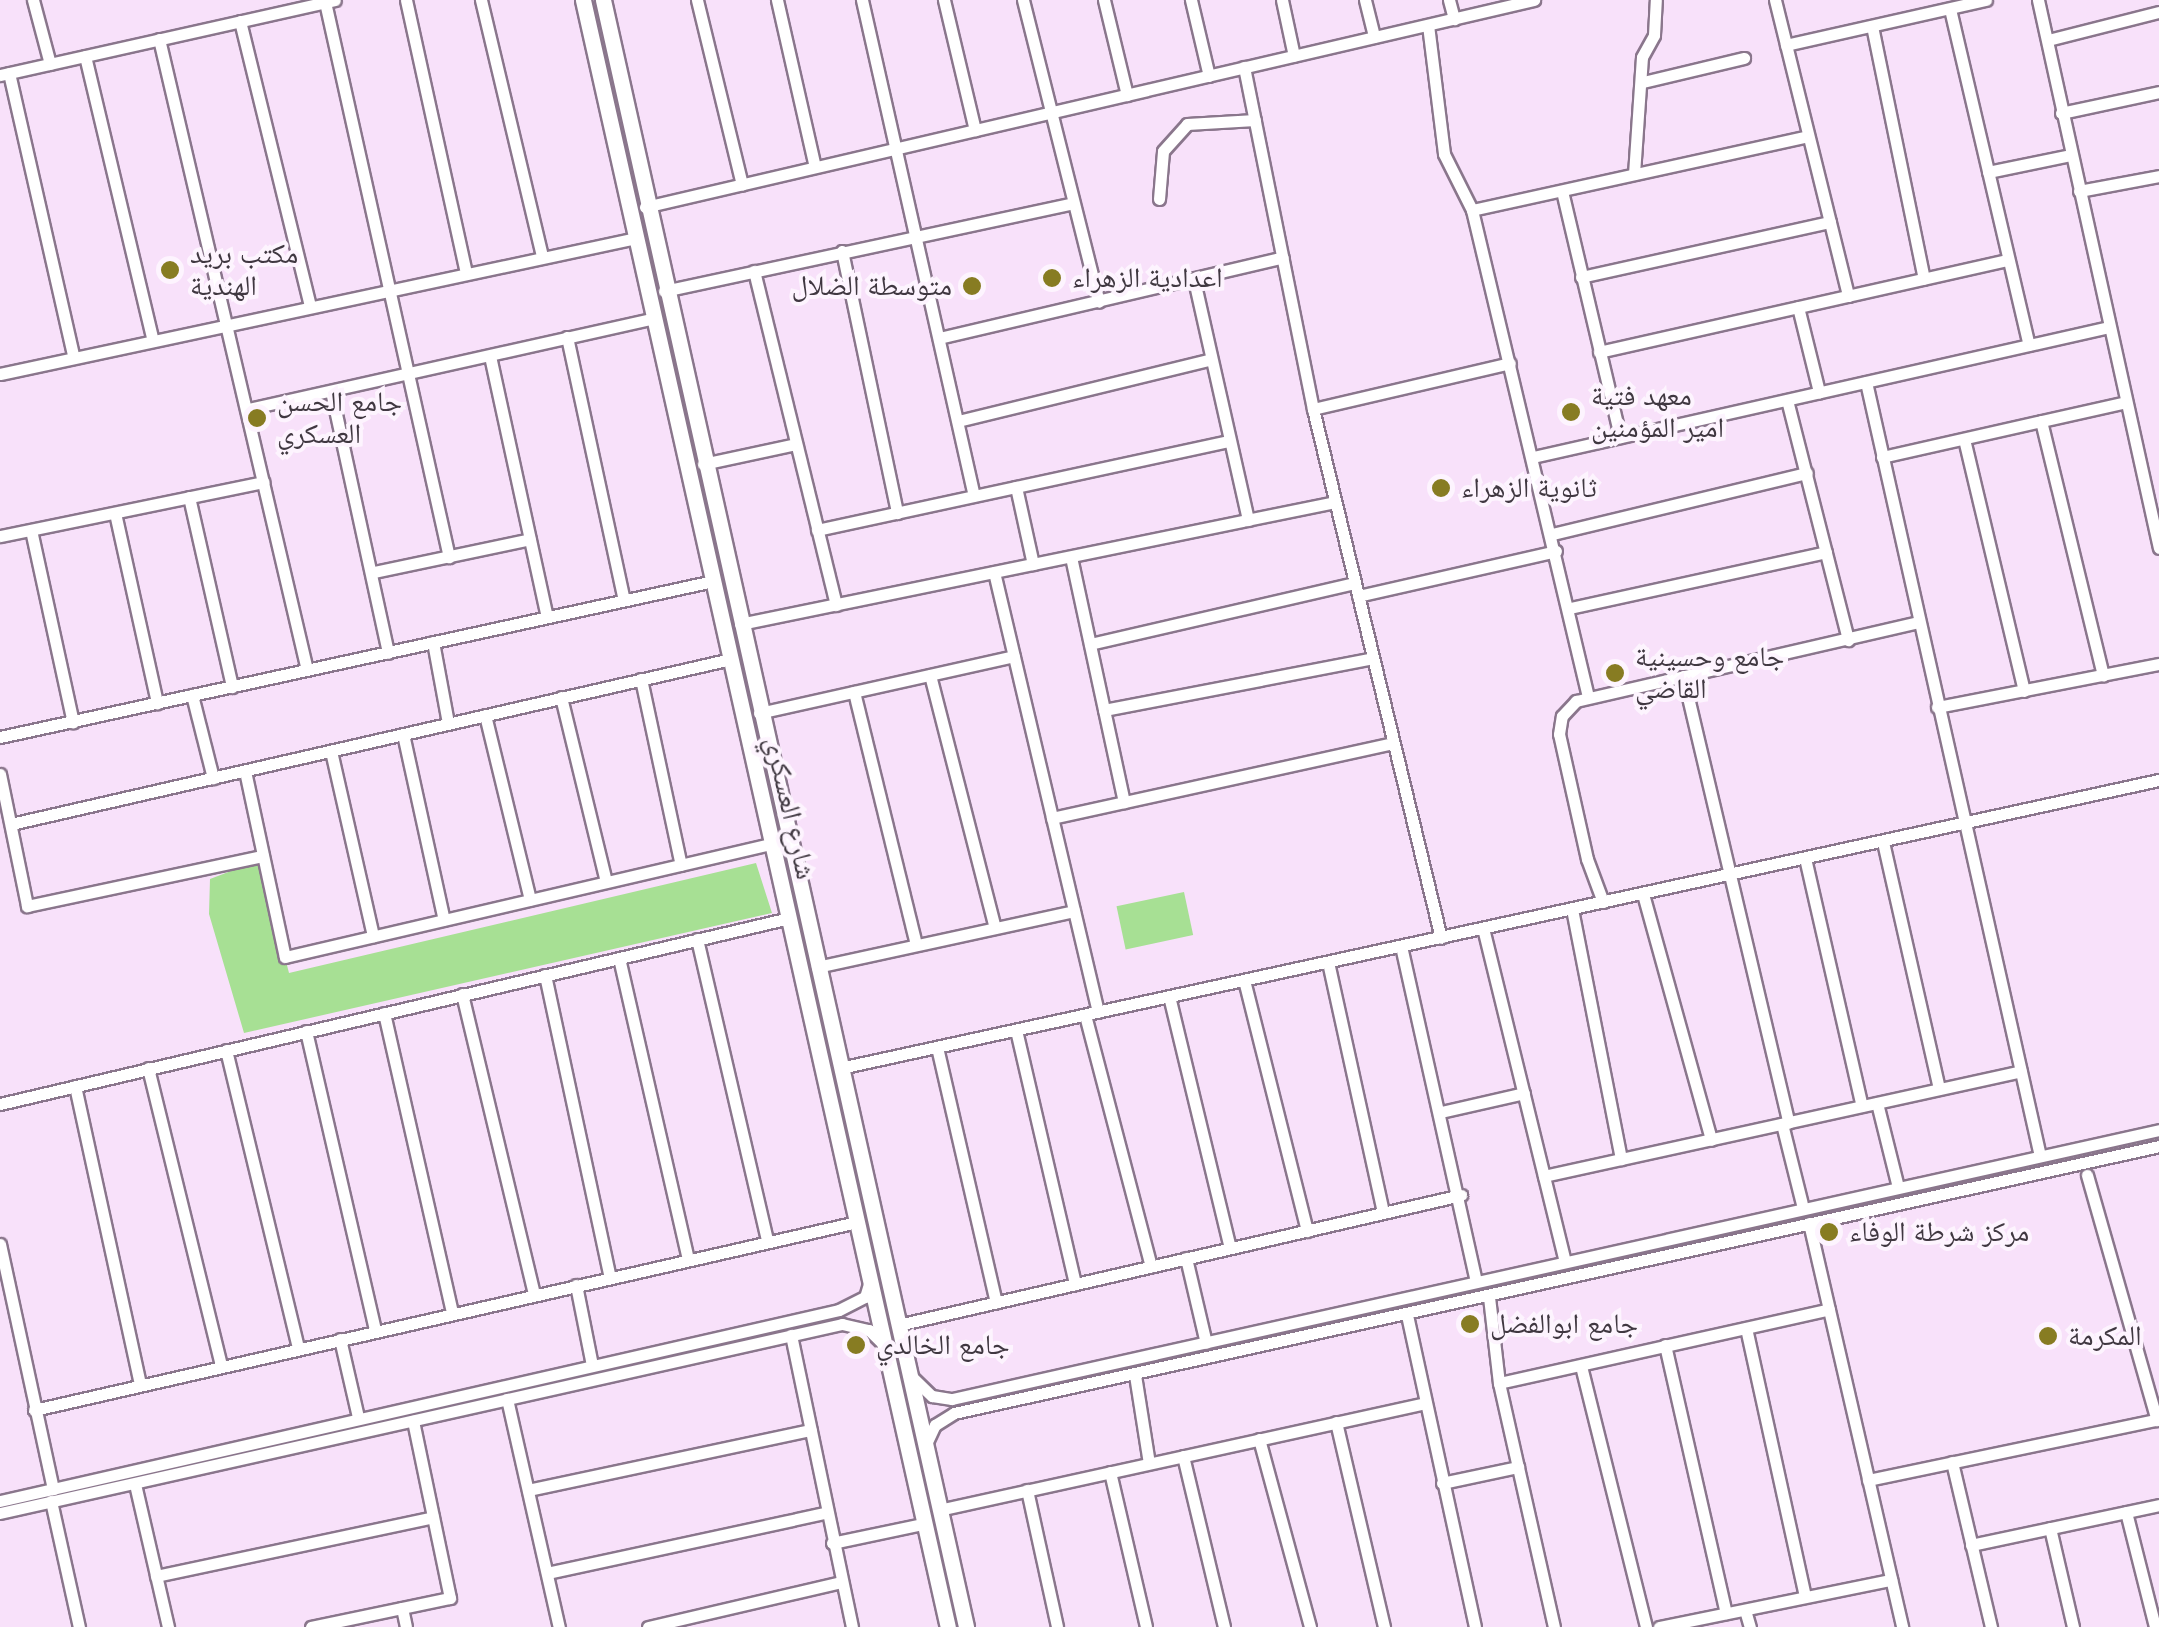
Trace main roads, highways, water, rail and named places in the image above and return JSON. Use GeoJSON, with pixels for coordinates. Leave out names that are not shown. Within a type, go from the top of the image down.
{"type":"FeatureCollection","features":[{"type":"Feature","properties":{"kind":"main road","name":"شارع العسكري"},"geometry":{"type":"LineString","coordinates":[[582,0],[654,318],[740,624],[840,1068],[844,1124]]}},
{"type":"Feature","properties":{"kind":"main road","name":"شارع العسكري"},"geometry":{"type":"LineString","coordinates":[[603,0],[703,464],[701,489]]}},
{"type":"Feature","properties":{"kind":"main road","name":"شارع العسكري"},"geometry":{"type":"LineString","coordinates":[[707,515],[713,581],[788,918],[898,1325],[926,1448],[956,1625]]}},
{"type":"Feature","properties":{"kind":"main road","name":"شارع العسكري"},"geometry":{"type":"LineString","coordinates":[[851,1156],[857,1222],[923,1524],[956,1625]]}},
{"type":"Feature","properties":{"kind":"place","name":"مكتب بريد الهندية"},"geometry":{"type":"Point","coordinates":[170,270]}},
{"type":"Feature","properties":{"kind":"place","name":"اعدادية الزهراء"},"geometry":{"type":"Point","coordinates":[1052,278]}},
{"type":"Feature","properties":{"kind":"place","name":"متوسطة الضلال"},"geometry":{"type":"Point","coordinates":[972,286]}},
{"type":"Feature","properties":{"kind":"place","name":"معهد فتية امير المؤمنين"},"geometry":{"type":"Point","coordinates":[1571,412]}},
{"type":"Feature","properties":{"kind":"place","name":"جامع الحسن العسكري"},"geometry":{"type":"Point","coordinates":[257,418]}},
{"type":"Feature","properties":{"kind":"place","name":"ثانوية الزهراء"},"geometry":{"type":"Point","coordinates":[1441,488]}},
{"type":"Feature","properties":{"kind":"place","name":"جامع وحسينية القاضي"},"geometry":{"type":"Point","coordinates":[1615,673]}},
{"type":"Feature","properties":{"kind":"place","name":"مركز شرطة الوفاء"},"geometry":{"type":"Point","coordinates":[1829,1232]}},
{"type":"Feature","properties":{"kind":"place","name":"جامع ابوالفضل"},"geometry":{"type":"Point","coordinates":[1470,1324]}},
{"type":"Feature","properties":{"kind":"place","name":"المكرمة"},"geometry":{"type":"Point","coordinates":[2048,1336]}},
{"type":"Feature","properties":{"kind":"place","name":"جامع الخالدي"},"geometry":{"type":"Point","coordinates":[856,1345]}}]}
